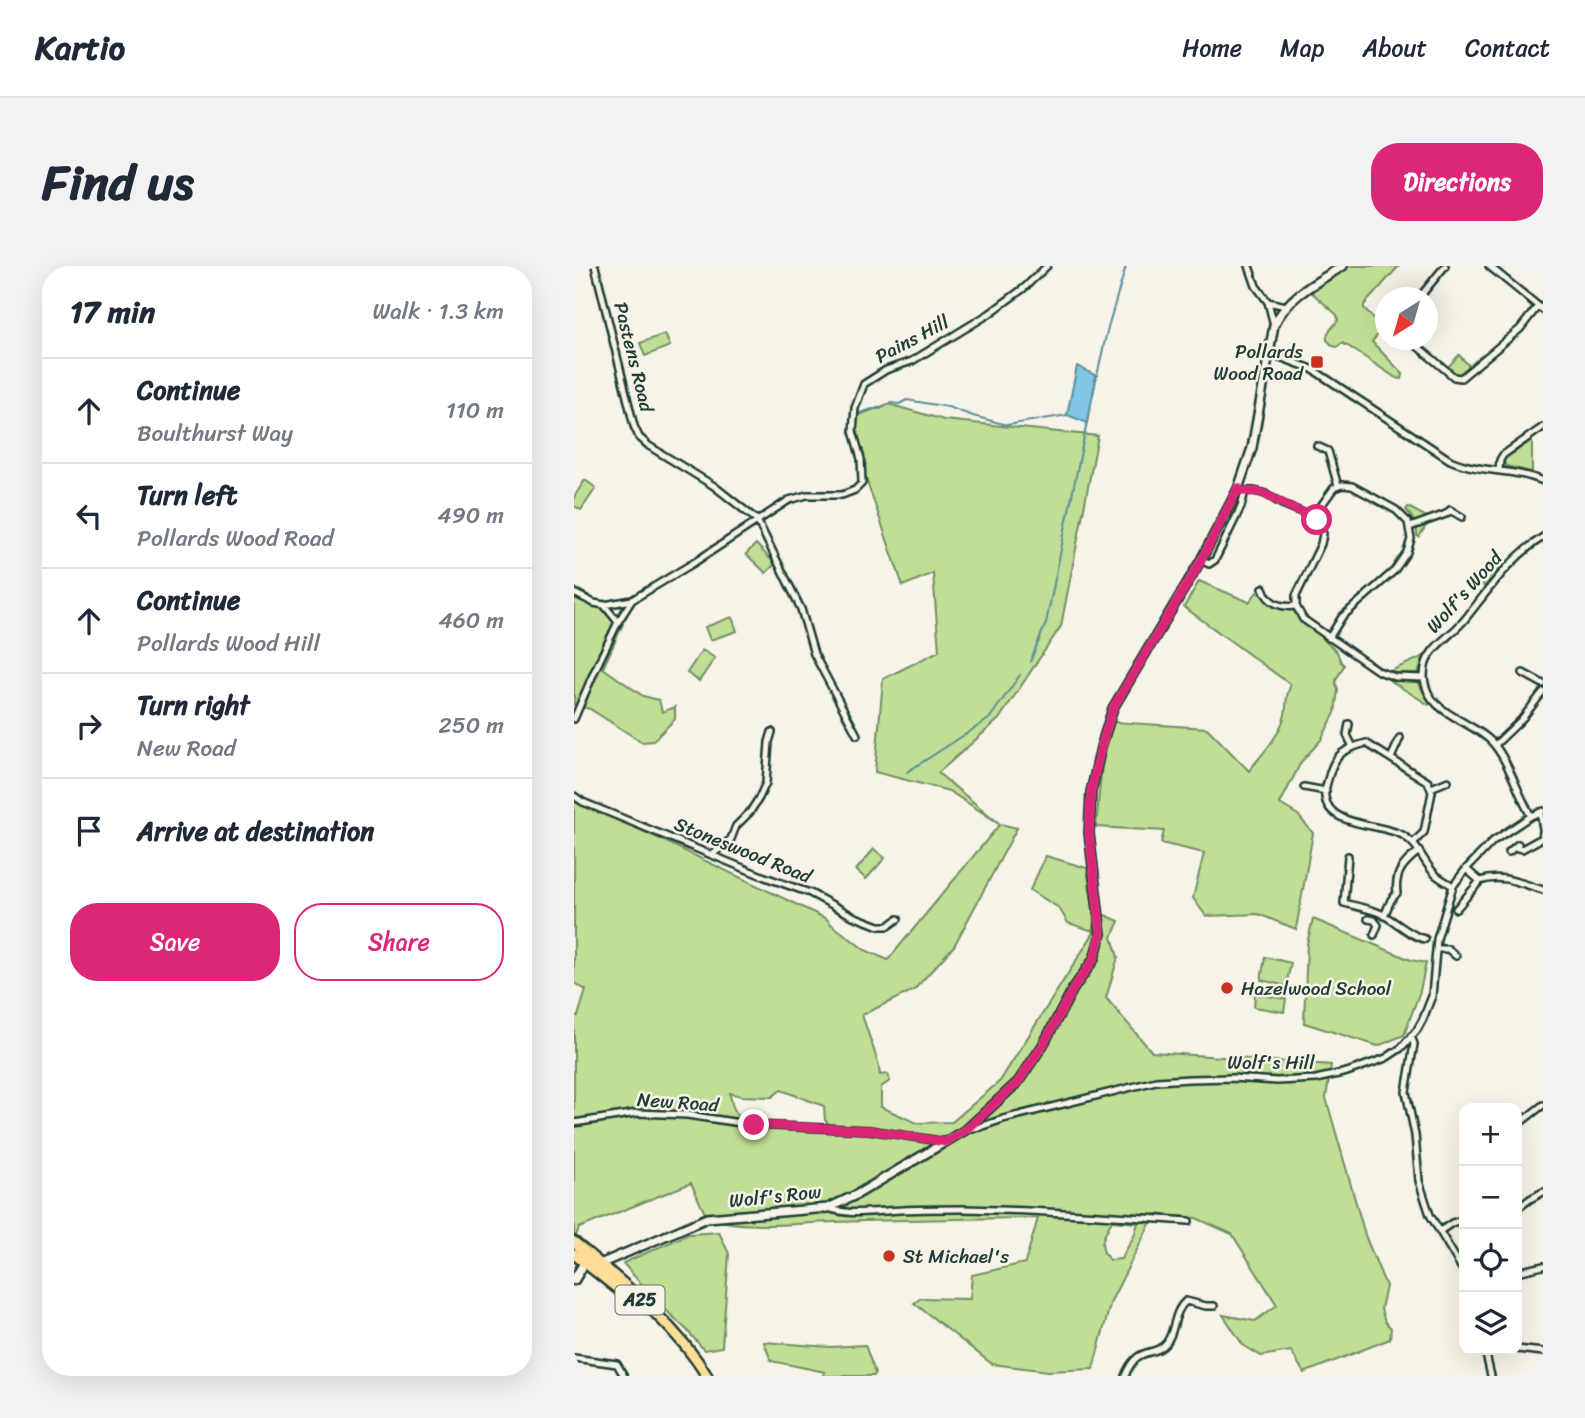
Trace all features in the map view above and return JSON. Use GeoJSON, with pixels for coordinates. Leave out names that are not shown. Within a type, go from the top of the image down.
{"type":"FeatureCollection","features":[{"type":"Feature","properties":{"kind":"main road","name":"A25"},"geometry":{"type":"LineString","coordinates":[[574,1242],[593,1263],[665,1322],[695,1356],[707,1376]]}},
{"type":"Feature","properties":{"kind":"main road"},"geometry":{"type":"LineString","coordinates":[[574,1254],[593,1263]]}},
{"type":"Feature","properties":{"kind":"main road"},"geometry":{"type":"LineString","coordinates":[[574,1280],[593,1263]]}},
{"type":"Feature","properties":{"kind":"main road"},"geometry":{"type":"LineString","coordinates":[[574,1286],[593,1263]]}},
{"type":"Feature","properties":{"kind":"street","name":"Pastens Road"},"geometry":{"type":"LineString","coordinates":[[595,266],[634,426],[639,437],[714,486],[757,520]]}},
{"type":"Feature","properties":{"kind":"street","name":"Pains Hill"},"geometry":{"type":"LineString","coordinates":[[574,719],[618,622],[632,600],[789,500],[807,495],[842,495],[855,490],[862,483],[863,476],[853,431],[855,408],[864,384],[886,370],[912,361],[989,314],[1024,288],[1047,266]]}},
{"type":"Feature","properties":{"kind":"street"},"geometry":{"type":"LineString","coordinates":[[1249,266],[1256,286],[1268,302],[1274,325]]}},
{"type":"Feature","properties":{"kind":"street"},"geometry":{"type":"LineString","coordinates":[[1241,490],[1201,561],[1209,564],[1215,560],[1241,508],[1241,490],[1252,448],[1274,325],[1286,306],[1309,287],[1343,266]]}},
{"type":"Feature","properties":{"kind":"street"},"geometry":{"type":"LineString","coordinates":[[1428,287],[1445,266]]}},
{"type":"Feature","properties":{"kind":"street"},"geometry":{"type":"LineString","coordinates":[[1422,350],[1454,377],[1461,378],[1520,329],[1540,308],[1489,266]]}},
{"type":"Feature","properties":{"kind":"street"},"geometry":{"type":"LineString","coordinates":[[1268,302],[1286,306]]}},
{"type":"Feature","properties":{"kind":"street"},"geometry":{"type":"LineString","coordinates":[[1269,353],[1312,369],[1450,460],[1463,465],[1522,474],[1543,481]]}},
{"type":"Feature","properties":{"kind":"street"},"geometry":{"type":"LineString","coordinates":[[1499,470],[1503,455],[1543,427]]}},
{"type":"Feature","properties":{"kind":"street"},"geometry":{"type":"LineString","coordinates":[[1317,446],[1328,452],[1338,486]]}},
{"type":"Feature","properties":{"kind":"street"},"geometry":{"type":"LineString","coordinates":[[1313,517],[1332,490],[1338,486],[1352,486],[1396,510],[1404,517],[1411,533],[1410,546],[1398,566],[1388,578],[1342,617],[1329,638]]}},
{"type":"Feature","properties":{"kind":"street"},"geometry":{"type":"LineString","coordinates":[[1241,490],[1260,492],[1313,517],[1320,524],[1323,539],[1295,601],[1303,619],[1378,671],[1395,677],[1424,678],[1429,693],[1438,705],[1480,732],[1494,746],[1531,816]]}},
{"type":"Feature","properties":{"kind":"street"},"geometry":{"type":"LineString","coordinates":[[1410,527],[1446,514],[1450,510],[1462,517]]}},
{"type":"Feature","properties":{"kind":"street"},"geometry":{"type":"LineString","coordinates":[[757,520],[801,609],[814,654],[857,735]]}},
{"type":"Feature","properties":{"kind":"street","name":"Wolf's Wood"},"geometry":{"type":"LineString","coordinates":[[1424,678],[1427,660],[1434,649],[1458,628],[1512,561],[1543,537]]}},
{"type":"Feature","properties":{"kind":"street","name":"Wolf's Row"},"geometry":{"type":"LineString","coordinates":[[593,1263],[707,1218],[828,1208],[856,1195],[967,1129],[1018,1082],[1094,959],[1101,933],[1089,833],[1091,792],[1113,708],[1201,561]]}},
{"type":"Feature","properties":{"kind":"street"},"geometry":{"type":"LineString","coordinates":[[1263,587],[1267,597],[1280,606],[1296,606]]}},
{"type":"Feature","properties":{"kind":"street"},"geometry":{"type":"LineString","coordinates":[[574,593],[604,605],[632,600]]}},
{"type":"Feature","properties":{"kind":"street"},"geometry":{"type":"LineString","coordinates":[[604,605],[618,622]]}},
{"type":"Feature","properties":{"kind":"street"},"geometry":{"type":"LineString","coordinates":[[1523,673],[1543,684]]}},
{"type":"Feature","properties":{"kind":"street"},"geometry":{"type":"LineString","coordinates":[[1494,746],[1521,720],[1543,692]]}},
{"type":"Feature","properties":{"kind":"street"},"geometry":{"type":"LineString","coordinates":[[1349,724],[1347,735],[1353,747]]}},
{"type":"Feature","properties":{"kind":"street"},"geometry":{"type":"LineString","coordinates":[[712,855],[731,839],[736,826],[759,798],[766,783],[772,732]]}},
{"type":"Feature","properties":{"kind":"street"},"geometry":{"type":"LineString","coordinates":[[1391,758],[1400,738]]}},
{"type":"Feature","properties":{"kind":"street"},"geometry":{"type":"LineString","coordinates":[[1413,843],[1424,832],[1432,792],[1428,782],[1366,743],[1340,753],[1332,763],[1325,791],[1328,807],[1335,814],[1362,824],[1402,834],[1413,843],[1435,874],[1453,886]]}},
{"type":"Feature","properties":{"kind":"street"},"geometry":{"type":"LineString","coordinates":[[1431,789],[1448,781]]}},
{"type":"Feature","properties":{"kind":"street"},"geometry":{"type":"LineString","coordinates":[[1304,787],[1325,791]]}},
{"type":"Feature","properties":{"kind":"street","name":"Stoneswood Road"},"geometry":{"type":"LineString","coordinates":[[574,796],[583,802],[810,893],[853,916],[879,926],[888,926],[898,919]]}},
{"type":"Feature","properties":{"kind":"street"},"geometry":{"type":"LineString","coordinates":[[1509,852],[1516,845],[1522,849],[1542,838],[1542,812]]}},
{"type":"Feature","properties":{"kind":"street","name":"Wolf's Hill"},"geometry":{"type":"LineString","coordinates":[[967,1129],[1157,1082],[1232,1078],[1277,1081],[1325,1077],[1386,1058],[1411,1037],[1423,1019],[1432,996],[1436,949],[1453,886],[1493,841],[1531,816],[1542,812]]}},
{"type":"Feature","properties":{"kind":"street"},"geometry":{"type":"LineString","coordinates":[[1384,916],[1397,893],[1402,865],[1419,851]]}},
{"type":"Feature","properties":{"kind":"street"},"geometry":{"type":"LineString","coordinates":[[1348,856],[1344,903],[1377,912],[1416,937],[1425,939]]}},
{"type":"Feature","properties":{"kind":"street"},"geometry":{"type":"LineString","coordinates":[[1466,869],[1480,881]]}},
{"type":"Feature","properties":{"kind":"street"},"geometry":{"type":"LineString","coordinates":[[1456,909],[1480,881],[1490,877],[1501,877],[1543,890]]}},
{"type":"Feature","properties":{"kind":"street"},"geometry":{"type":"LineString","coordinates":[[1374,934],[1378,925],[1371,920],[1377,912]]}},
{"type":"Feature","properties":{"kind":"street"},"geometry":{"type":"LineString","coordinates":[[1436,949],[1448,949],[1456,956]]}},
{"type":"Feature","properties":{"kind":"street"},"geometry":{"type":"LineString","coordinates":[[1411,1037],[1414,1044],[1406,1092],[1415,1135],[1419,1181],[1430,1215],[1459,1263]]}},
{"type":"Feature","properties":{"kind":"street"},"geometry":{"type":"LineString","coordinates":[[1522,1121],[1543,1105]]}},
{"type":"Feature","properties":{"kind":"street","name":"New Road"},"geometry":{"type":"LineString","coordinates":[[574,1122],[637,1113],[687,1115],[754,1125],[869,1130],[946,1142]]}},
{"type":"Feature","properties":{"kind":"street"},"geometry":{"type":"LineString","coordinates":[[1522,1205],[1543,1192]]}},
{"type":"Feature","properties":{"kind":"street"},"geometry":{"type":"LineString","coordinates":[[828,1208],[855,1214],[887,1210],[961,1209],[1189,1221]]}},
{"type":"Feature","properties":{"kind":"street"},"geometry":{"type":"LineString","coordinates":[[1440,1231],[1459,1221]]}},
{"type":"Feature","properties":{"kind":"street"},"geometry":{"type":"LineString","coordinates":[[1522,1271],[1543,1266]]}},
{"type":"Feature","properties":{"kind":"street"},"geometry":{"type":"LineString","coordinates":[[1125,1376],[1135,1357],[1163,1347],[1169,1340],[1177,1312],[1185,1299],[1214,1306]]}},
{"type":"Feature","properties":{"kind":"street"},"geometry":{"type":"LineString","coordinates":[[1522,1350],[1543,1352]]}},
{"type":"Feature","properties":{"kind":"street"},"geometry":{"type":"LineString","coordinates":[[1486,1355],[1491,1376]]}},
{"type":"Feature","properties":{"kind":"street"},"geometry":{"type":"LineString","coordinates":[[574,1358],[617,1364],[624,1376]]}},
{"type":"Feature","properties":{"kind":"green space"},"geometry":{"type":"Polygon","coordinates":[[[1349,266],[1399,266],[1380,287],[1375,287],[1375,293],[1364,308],[1375,320],[1375,338],[1372,342],[1375,350],[1380,350],[1403,374],[1402,379],[1396,378],[1342,343],[1337,347],[1333,346],[1327,337],[1338,320],[1337,315],[1310,291],[1349,266]]]}},
{"type":"Feature","properties":{"kind":"green space"},"geometry":{"type":"Polygon","coordinates":[[[665,334],[670,346],[645,356],[640,343],[665,334]]]}},
{"type":"Feature","properties":{"kind":"green space"},"geometry":{"type":"Polygon","coordinates":[[[1459,355],[1471,368],[1458,376],[1447,368],[1459,355]]]}},
{"type":"Feature","properties":{"kind":"green space"},"geometry":{"type":"Polygon","coordinates":[[[888,404],[944,420],[1098,436],[1061,626],[999,719],[938,773],[1000,824],[949,791],[875,772],[883,679],[939,651],[933,573],[903,586],[862,467],[854,417],[888,404]]]}},
{"type":"Feature","properties":{"kind":"green space"},"geometry":{"type":"Polygon","coordinates":[[[1532,440],[1532,472],[1506,466],[1506,458],[1532,440]]]}},
{"type":"Feature","properties":{"kind":"green space"},"geometry":{"type":"Polygon","coordinates":[[[585,480],[596,488],[581,510],[574,506],[574,497],[585,480]]]}},
{"type":"Feature","properties":{"kind":"green space"},"geometry":{"type":"Polygon","coordinates":[[[1408,507],[1429,518],[1419,537],[1415,522],[1406,510],[1408,507]]]}},
{"type":"Feature","properties":{"kind":"green space"},"geometry":{"type":"Polygon","coordinates":[[[756,544],[775,564],[766,573],[746,554],[756,544]]]}},
{"type":"Feature","properties":{"kind":"green space"},"geometry":{"type":"Polygon","coordinates":[[[1499,561],[1504,563],[1484,587],[1481,577],[1484,570],[1488,565],[1499,561]]]}},
{"type":"Feature","properties":{"kind":"green space"},"geometry":{"type":"Polygon","coordinates":[[[1199,581],[1249,602],[1257,592],[1280,608],[1293,610],[1301,621],[1323,637],[1337,652],[1344,665],[1336,679],[1338,689],[1335,713],[1321,740],[1301,762],[1280,804],[1298,815],[1313,833],[1296,929],[1258,914],[1206,916],[1193,898],[1204,853],[1161,843],[1164,831],[1096,827],[1103,751],[1114,722],[1207,728],[1249,771],[1281,726],[1291,685],[1184,607],[1199,581]]]}},
{"type":"Feature","properties":{"kind":"green space"},"geometry":{"type":"Polygon","coordinates":[[[574,587],[588,595],[590,605],[605,608],[623,624],[603,668],[643,696],[659,700],[662,712],[675,707],[675,719],[653,741],[642,742],[590,709],[574,705],[574,587]]]}},
{"type":"Feature","properties":{"kind":"green space"},"geometry":{"type":"Polygon","coordinates":[[[732,617],[737,631],[710,640],[705,627],[732,617]]]}},
{"type":"Feature","properties":{"kind":"green space"},"geometry":{"type":"Polygon","coordinates":[[[702,650],[715,658],[699,681],[687,673],[702,650]]]}},
{"type":"Feature","properties":{"kind":"green space"},"geometry":{"type":"Polygon","coordinates":[[[1424,656],[1418,673],[1390,671],[1424,656]]]}},
{"type":"Feature","properties":{"kind":"green space"},"geometry":{"type":"Polygon","coordinates":[[[1389,680],[1418,682],[1430,704],[1429,705],[1389,680]]]}},
{"type":"Feature","properties":{"kind":"green space"},"geometry":{"type":"Polygon","coordinates":[[[574,798],[827,919],[865,950],[888,960],[1000,824],[1017,828],[954,946],[914,990],[862,1015],[880,1075],[888,1074],[890,1081],[881,1087],[881,1107],[917,1123],[952,1122],[1000,1081],[1105,915],[1119,921],[1112,937],[1118,957],[1106,998],[1152,1052],[1331,1065],[1326,1098],[1366,1238],[1386,1286],[1381,1309],[1385,1322],[1391,1328],[1390,1339],[1304,1373],[1291,1351],[1261,1356],[1243,1345],[1223,1315],[1255,1321],[1277,1305],[1232,1234],[1196,1218],[1155,1214],[1111,1301],[1093,1369],[1048,1371],[992,1364],[914,1303],[921,1298],[970,1299],[972,1275],[1025,1263],[1038,1218],[738,1224],[707,1218],[691,1183],[579,1228],[576,1236],[574,1234],[574,1016],[578,1016],[586,990],[574,983],[574,798]],[[781,1090],[772,1097],[730,1093],[732,1105],[752,1129],[836,1133],[825,1120],[824,1106],[781,1090]],[[1112,1221],[1104,1236],[1103,1251],[1110,1260],[1121,1259],[1138,1223],[1112,1221]]]}},
{"type":"Feature","properties":{"kind":"green space"},"geometry":{"type":"Polygon","coordinates":[[[874,849],[885,858],[866,879],[856,870],[874,849]]]}},
{"type":"Feature","properties":{"kind":"green space"},"geometry":{"type":"Polygon","coordinates":[[[1046,856],[1087,868],[1094,915],[1093,931],[1068,923],[1059,908],[1030,890],[1046,856]]]}},
{"type":"Feature","properties":{"kind":"green space"},"geometry":{"type":"Polygon","coordinates":[[[1313,919],[1411,960],[1426,963],[1420,991],[1404,1035],[1378,1046],[1304,1023],[1307,944],[1313,919]]]}},
{"type":"Feature","properties":{"kind":"green space"},"geometry":{"type":"Polygon","coordinates":[[[1265,957],[1291,963],[1286,986],[1261,980],[1265,957]]]}},
{"type":"Feature","properties":{"kind":"green space"},"geometry":{"type":"Polygon","coordinates":[[[1255,994],[1286,999],[1284,1012],[1254,1007],[1255,994]]]}},
{"type":"Feature","properties":{"kind":"green space"},"geometry":{"type":"Polygon","coordinates":[[[719,1232],[729,1254],[722,1347],[704,1350],[623,1263],[689,1234],[719,1232]]]}},
{"type":"Feature","properties":{"kind":"green space"},"geometry":{"type":"Polygon","coordinates":[[[764,1342],[830,1347],[865,1345],[875,1373],[874,1376],[823,1376],[825,1372],[771,1361],[764,1342]]]}},
{"type":"Feature","properties":{"kind":"water"},"geometry":{"type":"Polygon","coordinates":[[[1077,366],[1095,375],[1087,423],[1067,415],[1077,366]]]}},
{"type":"Feature","properties":{"kind":"waterway"},"geometry":{"type":"LineString","coordinates":[[1093,393],[1126,266]]}},
{"type":"Feature","properties":{"kind":"waterway"},"geometry":{"type":"LineString","coordinates":[[857,414],[907,400],[948,407],[1007,425],[1068,415]]}},
{"type":"Feature","properties":{"kind":"waterway"},"geometry":{"type":"LineString","coordinates":[[1030,662],[1046,623],[1087,422]]}},
{"type":"Feature","properties":{"kind":"waterway"},"geometry":{"type":"LineString","coordinates":[[907,772],[989,719],[1020,675]]}},
{"type":"Feature","properties":{"kind":"place","name":"Pollards Wood Road"},"geometry":{"type":"Point","coordinates":[1317,362]}},
{"type":"Feature","properties":{"kind":"place","name":"Hazelwood School"},"geometry":{"type":"Point","coordinates":[1227,988]}},
{"type":"Feature","properties":{"kind":"place","name":"St Michael's"},"geometry":{"type":"Point","coordinates":[889,1256]}},
{"type":"Feature","properties":{"kind":"route"},"geometry":{"type":"LineString","coordinates":[[754,1125],[869,1130],[946,1142],[967,1129],[1018,1082],[1094,959],[1101,933],[1089,833],[1091,792],[1113,708],[1201,561],[1238,488],[1266,494],[1317,520]]}}]}
